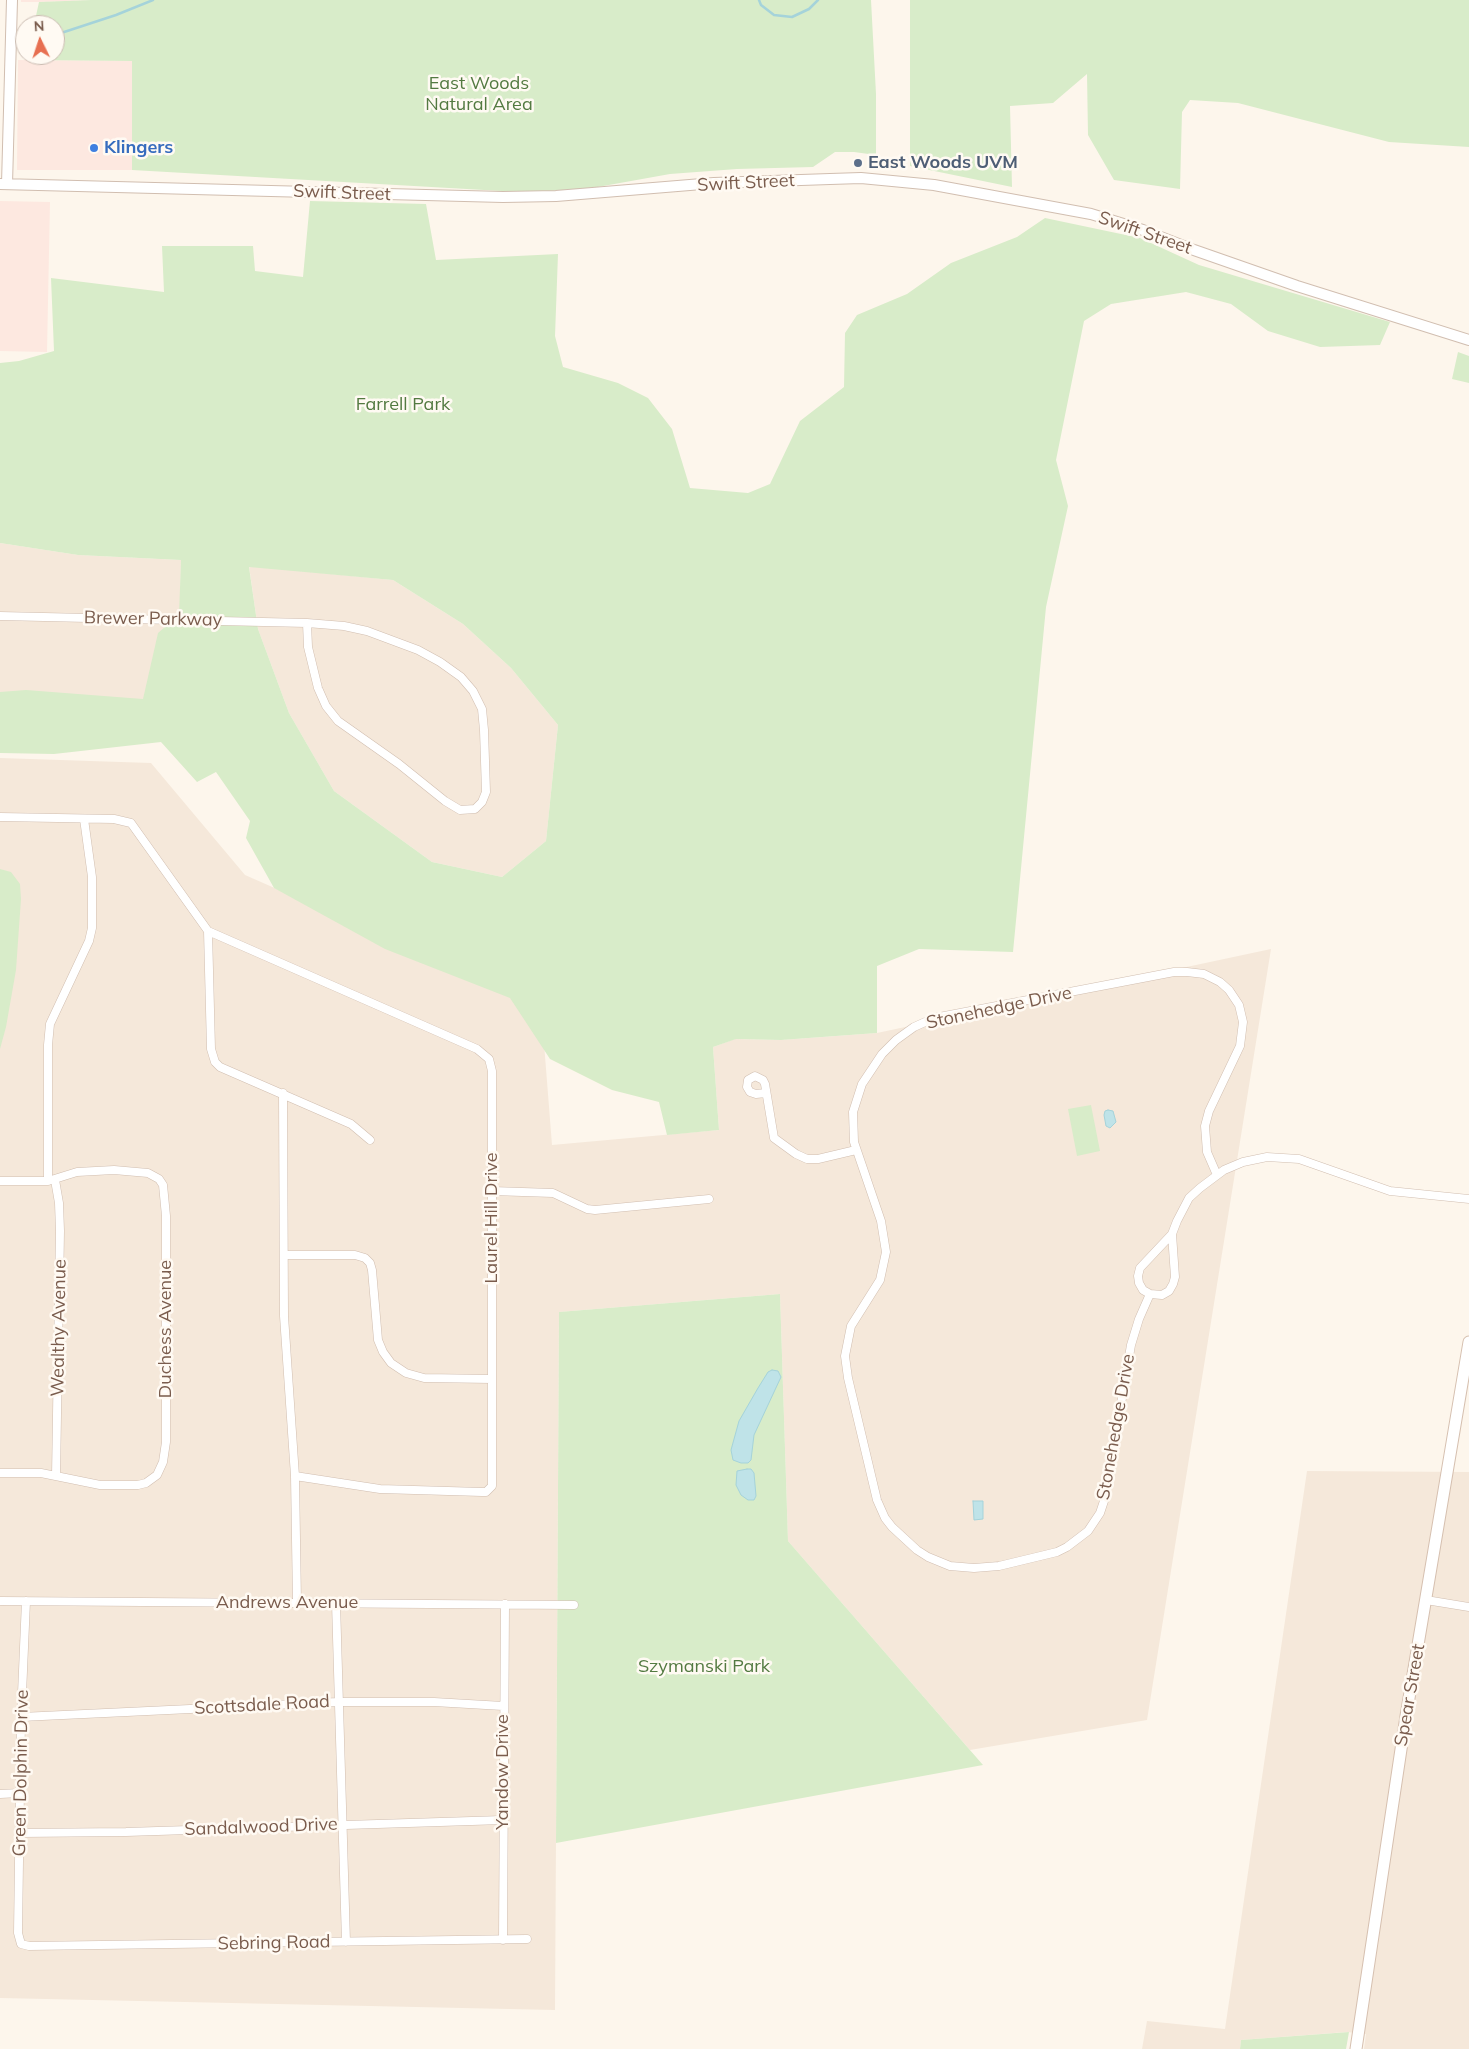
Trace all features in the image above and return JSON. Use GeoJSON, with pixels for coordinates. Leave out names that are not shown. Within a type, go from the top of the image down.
{"type":"FeatureCollection","features":[{"type":"Feature","properties":{"kind":"main road","name":"Spear Street"},"geometry":{"type":"LineString","coordinates":[[1356,2049],[1383,1858],[1469,1342]]}},
{"type":"Feature","properties":{"kind":"street"},"geometry":{"type":"LineString","coordinates":[[4,184],[12,0]]}},
{"type":"Feature","properties":{"kind":"street","name":"Swift Street"},"geometry":{"type":"LineString","coordinates":[[4,184],[503,197],[556,196],[714,183],[861,178],[934,185],[1092,214],[1143,230],[1296,286],[1469,340]]}},
{"type":"Feature","properties":{"kind":"street","name":"Brewer Parkway"},"geometry":{"type":"LineString","coordinates":[[0,616],[307,623],[344,626],[367,631],[418,650],[440,662],[461,677],[473,691],[482,709],[486,792],[482,802],[475,809],[460,810],[445,801],[399,764],[351,732],[338,721],[326,706],[318,688],[308,647],[307,623]]}},
{"type":"Feature","properties":{"kind":"street"},"geometry":{"type":"LineString","coordinates":[[0,818],[121,820],[131,823],[208,931],[211,1049],[215,1062],[220,1067],[352,1124],[370,1140]]}},
{"type":"Feature","properties":{"kind":"street","name":"Wealthy Avenue"},"geometry":{"type":"LineString","coordinates":[[56,1476],[60,1231],[59,1203],[52,1180],[48,1045],[50,1024],[89,941],[92,928],[92,877],[84,819]]}},
{"type":"Feature","properties":{"kind":"street","name":"Laurel Hill Drive"},"geometry":{"type":"LineString","coordinates":[[208,931],[484,1054],[489,1060],[492,1071],[492,1481],[490,1490],[486,1492],[380,1489],[295,1476]]}},
{"type":"Feature","properties":{"kind":"street","name":"Stonehedge Drive"},"geometry":{"type":"LineString","coordinates":[[1150,1294],[1139,1319],[1131,1345],[1105,1498],[1100,1513],[1088,1530],[1067,1547],[1057,1552],[999,1566],[961,1568],[928,1557],[899,1535],[881,1510],[873,1485],[847,1372],[845,1347],[851,1326],[880,1280],[886,1252],[880,1215],[856,1150],[853,1133],[853,1112],[862,1084],[886,1050],[906,1032],[923,1022],[943,1016],[1174,972],[1204,974],[1225,986],[1236,1000],[1242,1016],[1243,1028],[1240,1046],[1209,1111],[1205,1126],[1207,1152],[1217,1175]]}},
{"type":"Feature","properties":{"kind":"street"},"geometry":{"type":"LineString","coordinates":[[283,1093],[285,1325],[295,1476],[297,1603]]}},
{"type":"Feature","properties":{"kind":"street"},"geometry":{"type":"LineString","coordinates":[[766,1093],[774,1138],[796,1154],[808,1159],[822,1159],[856,1150]]}},
{"type":"Feature","properties":{"kind":"street"},"geometry":{"type":"LineString","coordinates":[[1172,1234],[1175,1276],[1173,1284],[1165,1293],[1158,1295],[1150,1294],[1143,1290],[1139,1283],[1138,1272],[1142,1265],[1172,1234],[1189,1198],[1217,1175],[1234,1165],[1251,1160],[1288,1157],[1310,1162],[1368,1185],[1390,1191],[1469,1199]]}},
{"type":"Feature","properties":{"kind":"street","name":"Duchess Avenue"},"geometry":{"type":"LineString","coordinates":[[52,1180],[91,1170],[136,1171],[154,1175],[163,1186],[166,1216],[166,1442],[159,1471],[154,1478],[138,1485],[89,1484],[56,1476]]}},
{"type":"Feature","properties":{"kind":"street"},"geometry":{"type":"LineString","coordinates":[[0,1181],[52,1180]]}},
{"type":"Feature","properties":{"kind":"street"},"geometry":{"type":"LineString","coordinates":[[492,1191],[553,1193],[591,1210],[708,1199]]}},
{"type":"Feature","properties":{"kind":"street"},"geometry":{"type":"LineString","coordinates":[[284,1256],[355,1254],[365,1258],[370,1263],[372,1270],[378,1340],[383,1352],[392,1363],[406,1373],[424,1378],[492,1379]]}},
{"type":"Feature","properties":{"kind":"street"},"geometry":{"type":"LineString","coordinates":[[0,1473],[33,1473],[56,1476]]}},
{"type":"Feature","properties":{"kind":"street"},"geometry":{"type":"LineString","coordinates":[[1426,1600],[1469,1606]]}},
{"type":"Feature","properties":{"kind":"street","name":"Andrews Avenue"},"geometry":{"type":"LineString","coordinates":[[0,1601],[574,1605]]}},
{"type":"Feature","properties":{"kind":"street","name":"Green Dolphin Drive"},"geometry":{"type":"LineString","coordinates":[[21,1944],[18,1933],[21,1716],[26,1601]]}},
{"type":"Feature","properties":{"kind":"street"},"geometry":{"type":"LineString","coordinates":[[336,1603],[346,1942]]}},
{"type":"Feature","properties":{"kind":"street","name":"Yandow Drive"},"geometry":{"type":"LineString","coordinates":[[504,1940],[503,1706],[505,1604]]}},
{"type":"Feature","properties":{"kind":"street","name":"Scottsdale Road"},"geometry":{"type":"LineString","coordinates":[[21,1716],[338,1702],[425,1702],[503,1706]]}},
{"type":"Feature","properties":{"kind":"street"},"geometry":{"type":"LineString","coordinates":[[0,1794],[20,1793]]}},
{"type":"Feature","properties":{"kind":"street","name":"Sandalwood Drive"},"geometry":{"type":"LineString","coordinates":[[20,1834],[503,1820]]}},
{"type":"Feature","properties":{"kind":"street","name":"Sebring Road"},"geometry":{"type":"LineString","coordinates":[[21,1944],[29,1946],[527,1939]]}},
{"type":"Feature","properties":{"kind":"shaded area"},"geometry":{"type":"Polygon","coordinates":[[[21,0],[91,0],[21,2],[21,0]]]}},
{"type":"Feature","properties":{"kind":"shaded area"},"geometry":{"type":"Polygon","coordinates":[[[65,60],[133,61],[132,170],[17,170],[18,65],[65,65],[65,60]]]}},
{"type":"Feature","properties":{"kind":"shaded area"},"geometry":{"type":"Polygon","coordinates":[[[0,201],[50,202],[47,352],[0,351],[0,201]]]}},
{"type":"Feature","properties":{"kind":"shaded area"},"geometry":{"type":"Polygon","coordinates":[[[0,543],[78,555],[181,560],[178,706],[0,701],[0,543]]]}},
{"type":"Feature","properties":{"kind":"shaded area"},"geometry":{"type":"Polygon","coordinates":[[[249,566],[393,580],[463,624],[511,668],[558,725],[546,841],[502,877],[432,862],[334,791],[289,713],[258,629],[249,566]]]}},
{"type":"Feature","properties":{"kind":"shaded area"},"geometry":{"type":"Polygon","coordinates":[[[0,758],[151,763],[245,875],[541,1005],[552,1145],[719,1130],[713,1047],[735,1039],[781,1040],[877,1033],[1271,949],[1147,1720],[970,1750],[788,1541],[780,1294],[559,1312],[555,2010],[0,1998],[0,758]]]}},
{"type":"Feature","properties":{"kind":"shaded area"},"geometry":{"type":"Polygon","coordinates":[[[1307,1471],[1469,1472],[1469,2049],[1364,2049],[1366,2034],[1347,2032],[1241,2040],[1240,2049],[1142,2049],[1147,2021],[1225,2029],[1307,1471]]]}},
{"type":"Feature","properties":{"kind":"green space","name":"East Woods Natural Area"},"geometry":{"type":"Polygon","coordinates":[[[91,0],[871,0],[876,94],[876,155],[835,152],[813,167],[737,169],[670,174],[592,188],[548,191],[502,191],[132,170],[132,61],[65,60],[65,15],[36,15],[39,2],[91,0]]]}},
{"type":"Feature","properties":{"kind":"green space"},"geometry":{"type":"Polygon","coordinates":[[[910,0],[1469,0],[1469,147],[1389,142],[1238,103],[1190,100],[1182,112],[1180,189],[1114,180],[1088,135],[1087,74],[1053,103],[1010,106],[1012,187],[910,166],[910,0]]]}},
{"type":"Feature","properties":{"kind":"green space","name":"Farrell Park"},"geometry":{"type":"Polygon","coordinates":[[[310,201],[426,204],[436,260],[558,254],[555,336],[563,367],[618,383],[648,398],[672,429],[690,488],[748,493],[770,484],[800,421],[844,387],[845,333],[857,315],[907,294],[951,263],[1017,237],[1045,218],[1140,238],[1199,265],[1390,322],[1380,345],[1320,347],[1268,331],[1231,304],[1186,292],[1111,304],[1084,321],[1056,460],[1068,506],[1046,607],[1013,952],[919,949],[877,966],[877,1033],[781,1040],[736,1039],[713,1047],[719,1130],[667,1135],[659,1102],[612,1090],[550,1059],[510,998],[385,949],[274,888],[246,838],[250,821],[216,772],[197,782],[161,742],[54,754],[0,753],[0,692],[26,690],[143,699],[158,633],[179,615],[181,560],[78,555],[0,543],[0,363],[19,361],[54,351],[51,278],[164,292],[162,246],[253,246],[255,271],[303,277],[310,201]],[[249,567],[258,629],[289,713],[334,791],[432,862],[502,877],[546,841],[558,725],[511,668],[463,624],[393,580],[249,567]]]}},
{"type":"Feature","properties":{"kind":"green space"},"geometry":{"type":"Polygon","coordinates":[[[1458,352],[1469,356],[1469,383],[1452,379],[1458,352]]]}},
{"type":"Feature","properties":{"kind":"green space"},"geometry":{"type":"Polygon","coordinates":[[[0,869],[11,872],[20,884],[21,899],[16,970],[6,1027],[0,1049],[0,869]]]}},
{"type":"Feature","properties":{"kind":"green space"},"geometry":{"type":"Polygon","coordinates":[[[1091,1105],[1100,1151],[1077,1156],[1068,1109],[1091,1105]]]}},
{"type":"Feature","properties":{"kind":"green space","name":"Szymanski Park"},"geometry":{"type":"Polygon","coordinates":[[[780,1294],[788,1541],[983,1765],[556,1843],[559,1312],[780,1294]]]}},
{"type":"Feature","properties":{"kind":"green space"},"geometry":{"type":"Polygon","coordinates":[[[1349,2032],[1346,2049],[1240,2049],[1241,2040],[1349,2032]]]}},
{"type":"Feature","properties":{"kind":"water"},"geometry":{"type":"Polygon","coordinates":[[[1105,1111],[1113,1111],[1116,1122],[1110,1128],[1106,1126],[1104,1115],[1105,1111]]]}},
{"type":"Feature","properties":{"kind":"water"},"geometry":{"type":"Polygon","coordinates":[[[772,1370],[778,1371],[781,1377],[754,1435],[751,1460],[748,1463],[741,1463],[733,1460],[731,1450],[739,1421],[768,1372],[772,1370]]]}},
{"type":"Feature","properties":{"kind":"water"},"geometry":{"type":"Polygon","coordinates":[[[751,1469],[754,1473],[756,1496],[754,1500],[748,1500],[741,1495],[736,1485],[737,1471],[751,1469]]]}},
{"type":"Feature","properties":{"kind":"water"},"geometry":{"type":"Polygon","coordinates":[[[973,1501],[983,1501],[983,1519],[974,1520],[973,1501]]]}},
{"type":"Feature","properties":{"kind":"waterway"},"geometry":{"type":"LineString","coordinates":[[65,32],[116,15],[153,0]]}},
{"type":"Feature","properties":{"kind":"waterway"},"geometry":{"type":"LineString","coordinates":[[759,0],[761,5],[774,15],[792,17],[809,9],[818,0]]}},
{"type":"Feature","properties":{"kind":"place","name":"Klingers"},"geometry":{"type":"Point","coordinates":[94,148]}},
{"type":"Feature","properties":{"kind":"place","name":"East Woods UVM"},"geometry":{"type":"Point","coordinates":[858,163]}}]}
